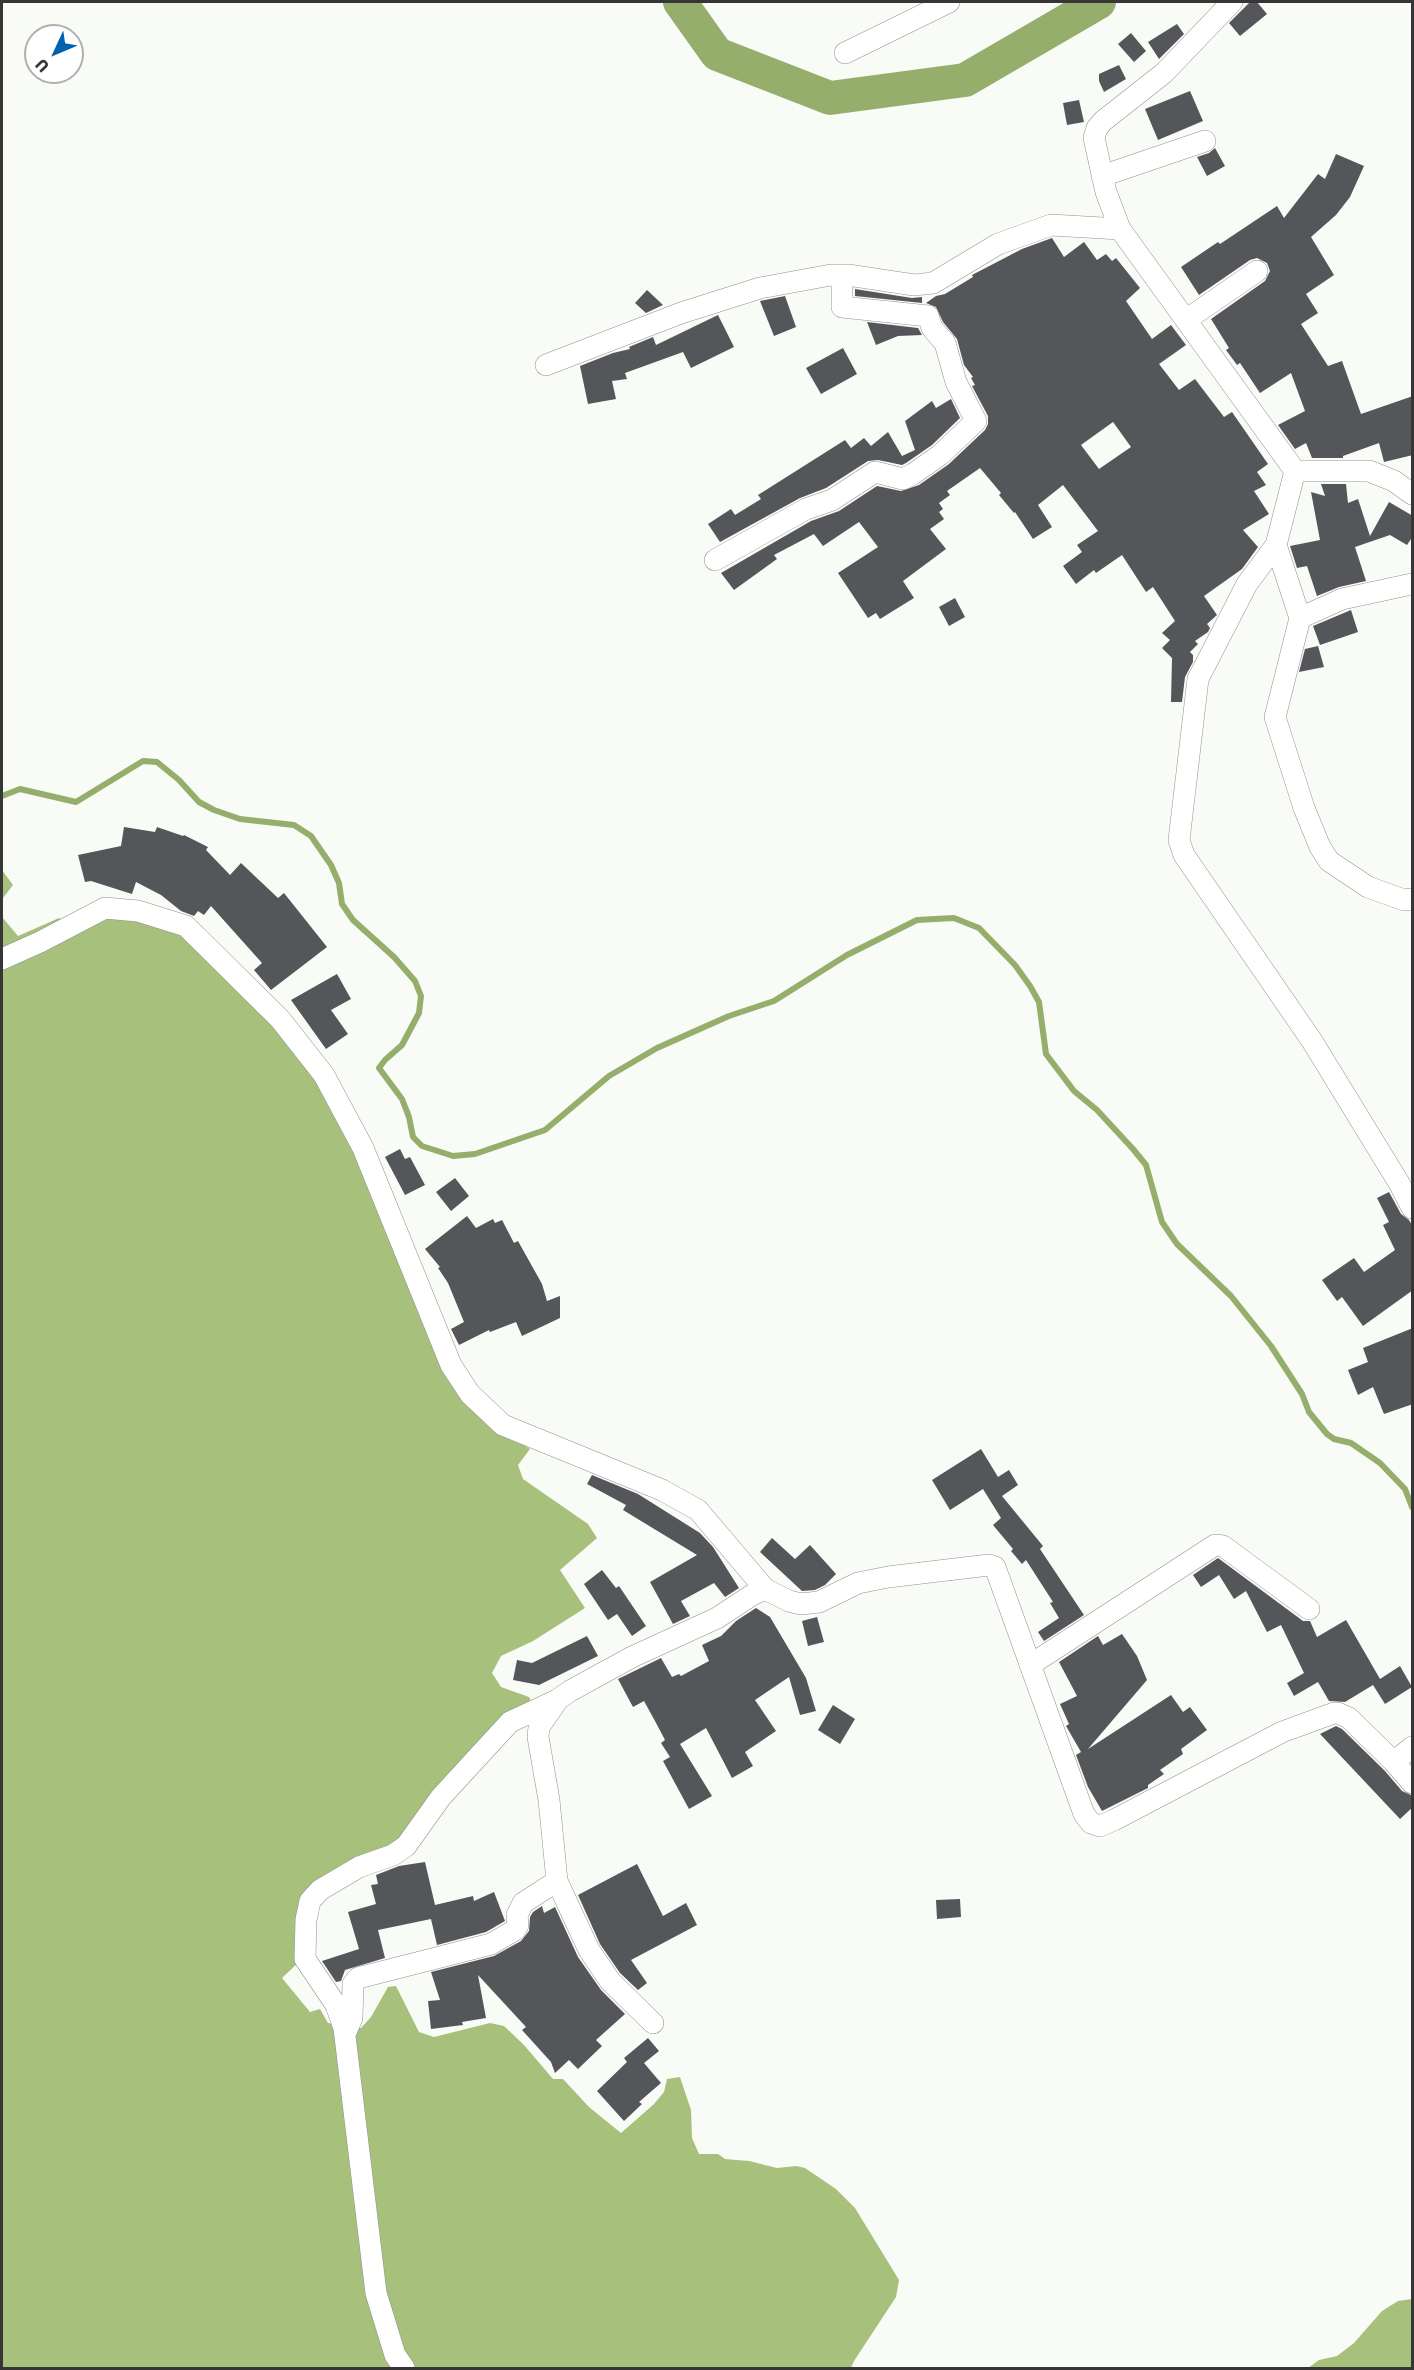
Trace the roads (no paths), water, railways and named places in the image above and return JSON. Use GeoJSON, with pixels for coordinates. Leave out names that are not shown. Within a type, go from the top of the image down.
{"type":"FeatureCollection","features":[{"type":"Feature","properties":{"kind":"street"},"geometry":{"type":"LineString","coordinates":[[845,53],[949,2]]}},
{"type":"Feature","properties":{"kind":"street"},"geometry":{"type":"LineString","coordinates":[[1232,2],[1164,73],[1103,121],[1097,128],[1094,138],[1102,176],[1120,229],[1295,471]]}},
{"type":"Feature","properties":{"kind":"street"},"geometry":{"type":"LineString","coordinates":[[1102,176],[1205,141]]}},
{"type":"Feature","properties":{"kind":"street"},"geometry":{"type":"LineString","coordinates":[[546,365],[681,313],[760,288],[831,275],[914,285],[933,283],[998,244],[1051,225],[1120,229]]}},
{"type":"Feature","properties":{"kind":"street"},"geometry":{"type":"LineString","coordinates":[[1186,320],[1257,271]]}},
{"type":"Feature","properties":{"kind":"street"},"geometry":{"type":"LineString","coordinates":[[715,560],[806,509],[832,500],[875,471],[903,479],[913,474],[940,455],[976,421],[956,382],[945,343],[932,328],[928,316],[842,307],[842,275]]}},
{"type":"Feature","properties":{"kind":"street"},"geometry":{"type":"LineString","coordinates":[[1295,471],[1369,471],[1394,481],[1413,494]]}},
{"type":"Feature","properties":{"kind":"street"},"geometry":{"type":"LineString","coordinates":[[1295,471],[1276,545],[1247,584],[1198,679],[1179,840],[1184,855],[1311,1041],[1413,1209]]}},
{"type":"Feature","properties":{"kind":"street"},"geometry":{"type":"LineString","coordinates":[[1276,545],[1300,618],[1275,717],[1313,830],[1329,861],[1368,887],[1404,900],[1413,899]]}},
{"type":"Feature","properties":{"kind":"street"},"geometry":{"type":"LineString","coordinates":[[1300,618],[1342,599],[1413,584]]}},
{"type":"Feature","properties":{"kind":"street"},"geometry":{"type":"LineString","coordinates":[[2,959],[105,908],[138,911],[186,926],[280,1019],[324,1075],[363,1148],[451,1365],[470,1394],[503,1425],[662,1490],[698,1510],[765,1589],[789,1601],[801,1604],[819,1602],[858,1584],[888,1577],[993,1565],[997,1569],[1084,1814],[1091,1822],[1100,1826],[1282,1732],[1334,1713],[1349,1718],[1413,1783]]}},
{"type":"Feature","properties":{"kind":"street"},"geometry":{"type":"LineString","coordinates":[[1030,1665],[1215,1545],[1223,1546],[1309,1609]]}},
{"type":"Feature","properties":{"kind":"street"},"geometry":{"type":"LineString","coordinates":[[404,2368],[395,2355],[376,2293],[345,2035],[336,2005],[305,1959],[306,1920],[310,1901],[320,1890],[359,1867],[393,1855],[406,1846],[441,1797],[510,1722],[557,1700],[632,1657],[717,1618],[752,1594],[765,1589]]}},
{"type":"Feature","properties":{"kind":"street"},"geometry":{"type":"LineString","coordinates":[[557,1700],[539,1727],[538,1737],[549,1800],[556,1881],[589,1950],[604,1973],[653,2023]]}},
{"type":"Feature","properties":{"kind":"street"},"geometry":{"type":"LineString","coordinates":[[1394,1762],[1413,1747]]}},
{"type":"Feature","properties":{"kind":"street"},"geometry":{"type":"LineString","coordinates":[[345,2035],[352,2018],[353,1984],[358,1978],[492,1944],[515,1930],[518,1925],[517,1915],[523,1903],[556,1881]]}},
{"type":"Feature","properties":{"kind":"waterway"},"geometry":{"type":"LineString","coordinates":[[680,2],[717,54],[830,98],[965,80],[1099,2]]}},
{"type":"Feature","properties":{"kind":"waterway"},"geometry":{"type":"LineString","coordinates":[[2,796],[20,789],[76,802],[143,761],[157,762],[179,780],[199,802],[214,810],[240,819],[294,825],[311,836],[331,865],[339,883],[342,904],[353,920],[394,957],[415,981],[421,996],[419,1013],[402,1045],[379,1068],[402,1099],[413,1137],[422,1146],[453,1156],[475,1154],[545,1130],[609,1076],[657,1048],[729,1016],[774,1001],[847,955],[917,920],[954,918],[979,928],[1015,965],[1039,1002],[1046,1054],[1074,1091],[1097,1110],[1146,1165],[1162,1222],[1177,1244],[1231,1296],[1271,1346],[1302,1394],[1309,1412],[1327,1434],[1334,1439],[1351,1443],[1380,1463],[1405,1489],[1412,1507]]}}]}
